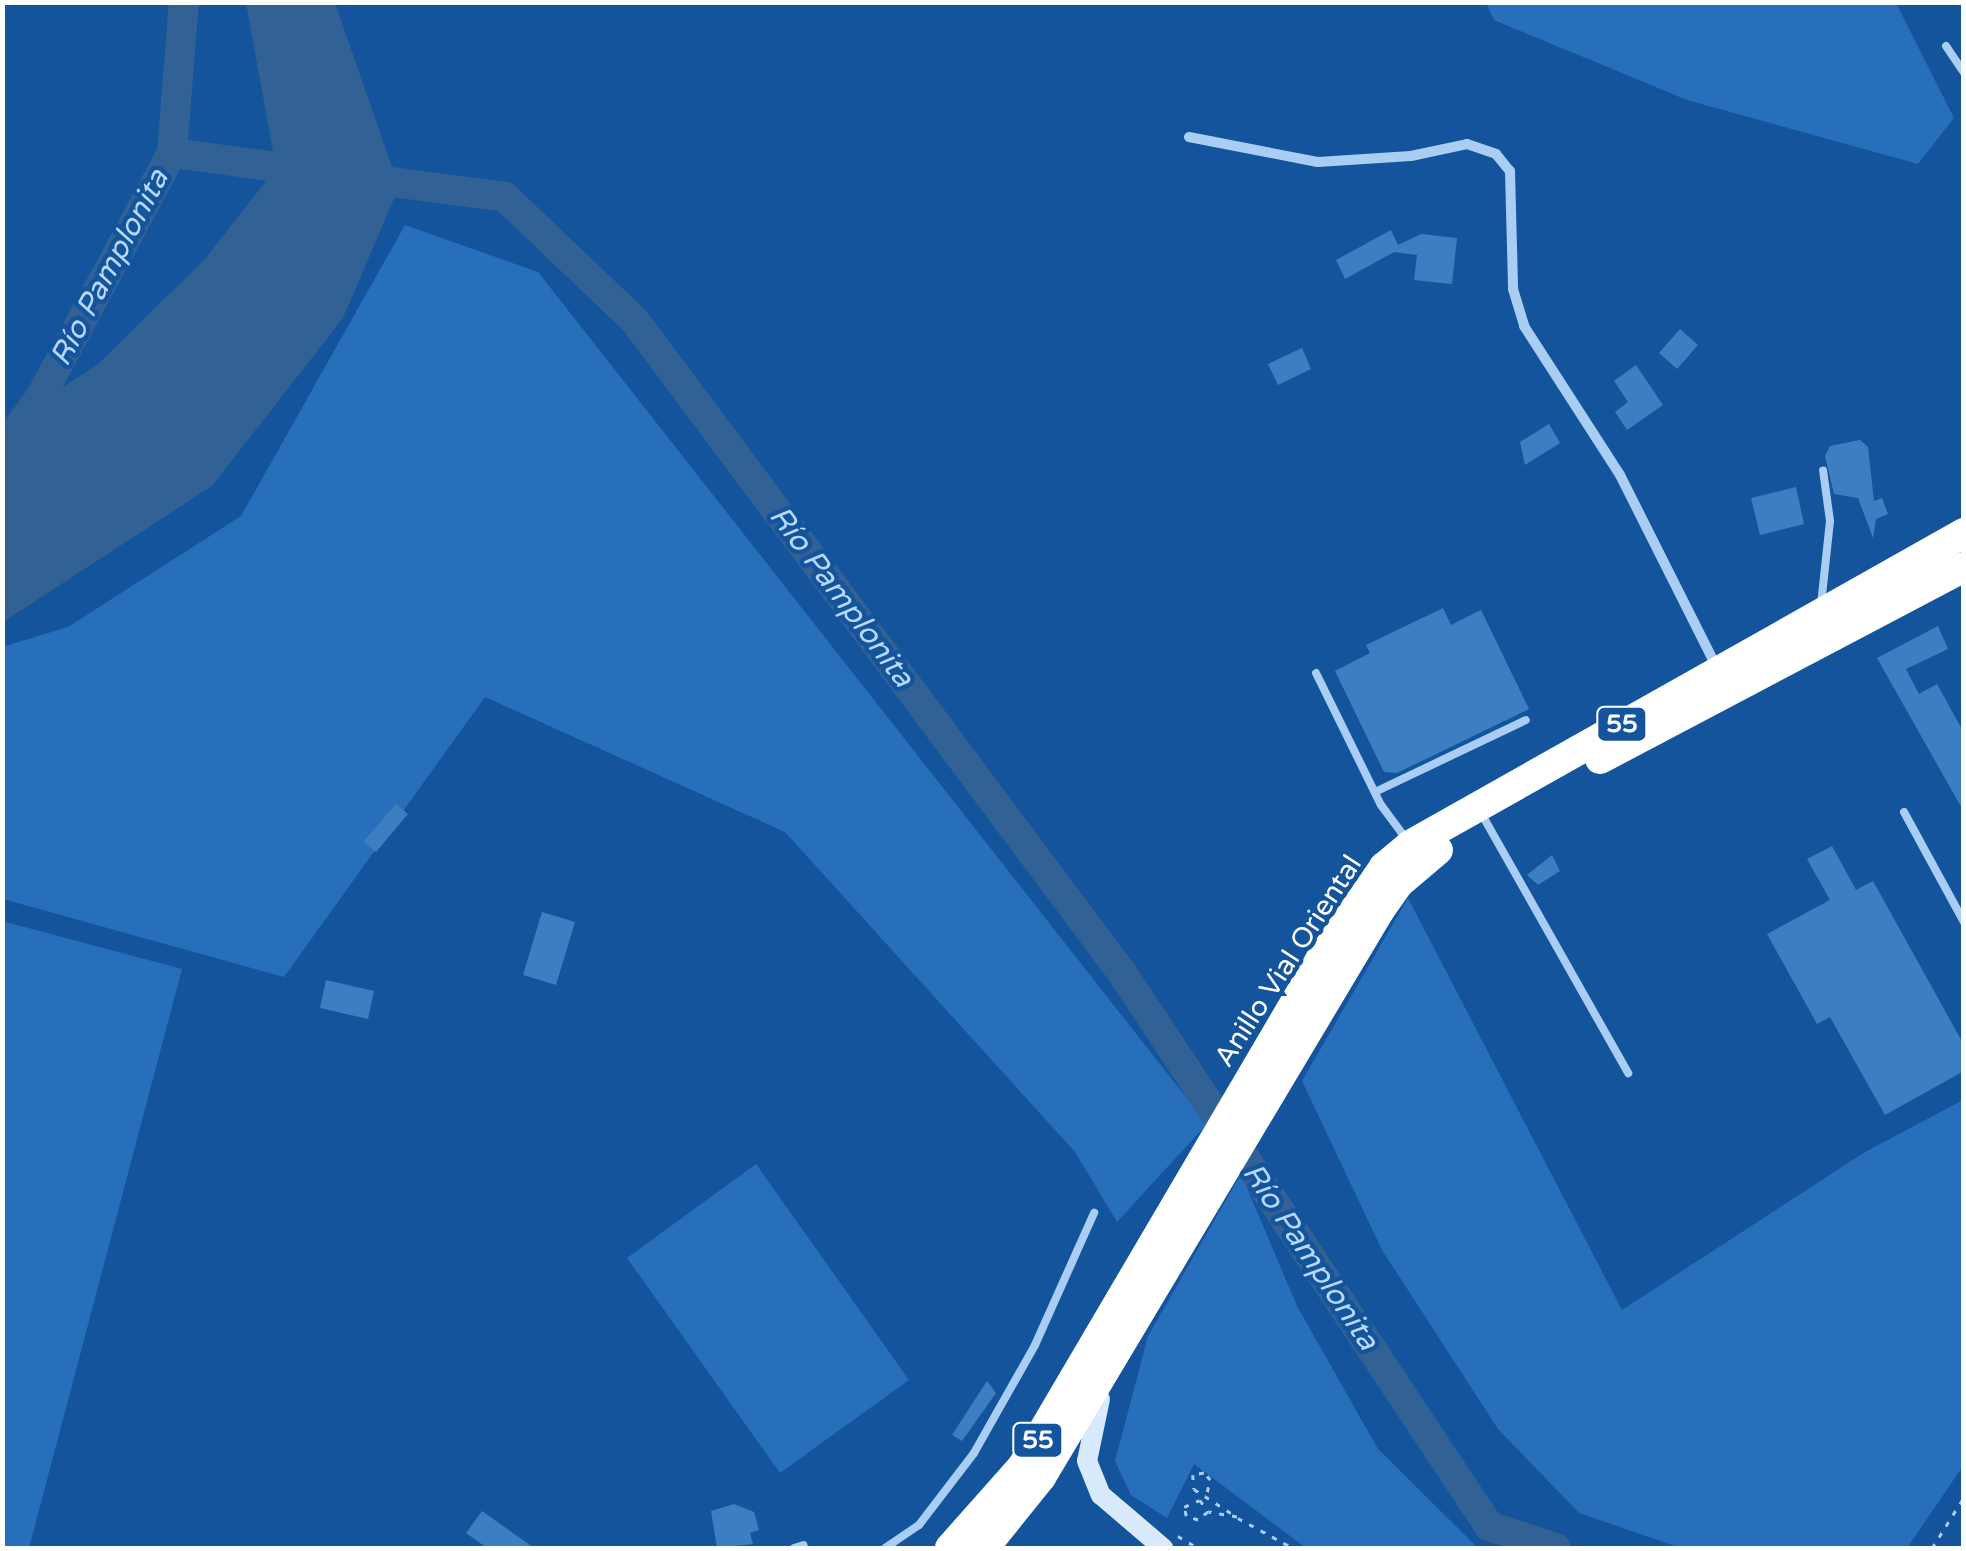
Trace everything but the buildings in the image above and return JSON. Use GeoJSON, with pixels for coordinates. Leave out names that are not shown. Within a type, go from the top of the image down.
{"type":"FeatureCollection","features":[{"type":"Feature","properties":{"kind":"highway","name":"Anillo Vial Oriental"},"geometry":{"type":"LineString","coordinates":[[984,1548],[1042,1478],[1122,1329],[1330,966],[1362,894],[1410,845],[1821,610],[1964,533]]}},
{"type":"Feature","properties":{"kind":"highway","name":"Anillo Vial Oriental"},"geometry":{"type":"LineString","coordinates":[[1330,966],[1399,883],[1485,820],[1964,567]]}},
{"type":"Feature","properties":{"kind":"highway","name":"Anillo Vial Oriental"},"geometry":{"type":"LineString","coordinates":[[950,1548],[1022,1467],[1122,1329]]}},
{"type":"Feature","properties":{"kind":"main road"},"geometry":{"type":"LineString","coordinates":[[1122,1329],[1090,1424],[1086,1461],[1100,1495],[1163,1548]]}},
{"type":"Feature","properties":{"kind":"street"},"geometry":{"type":"LineString","coordinates":[[1189,137],[1318,162],[1411,156],[1467,144],[1496,154],[1510,171],[1513,289],[1524,326],[1620,475],[1717,669]]}},
{"type":"Feature","properties":{"kind":"lane"},"geometry":{"type":"LineString","coordinates":[[1946,46],[1964,73]]}},
{"type":"Feature","properties":{"kind":"lane"},"geometry":{"type":"LineString","coordinates":[[1821,610],[1830,520],[1823,470]]}},
{"type":"Feature","properties":{"kind":"lane"},"geometry":{"type":"LineString","coordinates":[[1316,673],[1375,792],[1410,845]]}},
{"type":"Feature","properties":{"kind":"lane"},"geometry":{"type":"LineString","coordinates":[[1375,792],[1526,720]]}},
{"type":"Feature","properties":{"kind":"lane"},"geometry":{"type":"LineString","coordinates":[[1904,812],[1964,922]]}},
{"type":"Feature","properties":{"kind":"lane"},"geometry":{"type":"LineString","coordinates":[[1485,820],[1628,1073]]}},
{"type":"Feature","properties":{"kind":"lane"},"geometry":{"type":"LineString","coordinates":[[884,1548],[919,1525],[974,1453],[1036,1345],[1094,1213]]}},
{"type":"Feature","properties":{"kind":"lane"},"geometry":{"type":"LineString","coordinates":[[794,1548],[804,1545]]}},
{"type":"Feature","properties":{"kind":"path"},"geometry":{"type":"LineString","coordinates":[[1207,1492],[1237,1517],[1293,1548]]}},
{"type":"Feature","properties":{"kind":"path"},"geometry":{"type":"LineString","coordinates":[[1932,1548],[1964,1497]]}},
{"type":"Feature","properties":{"kind":"path"},"geometry":{"type":"LineString","coordinates":[[1208,1512],[1198,1520],[1184,1507],[1200,1500],[1208,1512],[1237,1517]]}},
{"type":"Feature","properties":{"kind":"shaded area"},"geometry":{"type":"Polygon","coordinates":[[[246,3],[335,3],[399,187],[343,318],[212,486],[3,622],[3,426],[97,365],[205,259],[276,168],[246,3]]]}},
{"type":"Feature","properties":{"kind":"shaded area"},"geometry":{"type":"Polygon","coordinates":[[[1486,3],[1896,3],[1954,118],[1918,164],[1687,100],[1494,20],[1486,3]]]}},
{"type":"Feature","properties":{"kind":"shaded area"},"geometry":{"type":"Polygon","coordinates":[[[405,225],[538,272],[1207,1124],[1117,1222],[1075,1152],[785,832],[485,697],[284,977],[3,899],[2,647],[68,627],[241,516],[405,225]]]}},
{"type":"Feature","properties":{"kind":"shaded area"},"geometry":{"type":"Polygon","coordinates":[[[1408,898],[1622,1310],[1865,1152],[1963,1100],[1963,1466],[1907,1548],[1681,1548],[1579,1513],[1498,1429],[1382,1250],[1302,1081],[1408,898]]]}},
{"type":"Feature","properties":{"kind":"shaded area"},"geometry":{"type":"Polygon","coordinates":[[[2,921],[182,969],[29,1548],[2,1548],[2,921]]]}},
{"type":"Feature","properties":{"kind":"shaded area"},"geometry":{"type":"Polygon","coordinates":[[[756,1164],[909,1380],[780,1473],[627,1258],[756,1164]]]}},
{"type":"Feature","properties":{"kind":"shaded area"},"geometry":{"type":"Polygon","coordinates":[[[1241,1174],[1297,1306],[1378,1449],[1478,1548],[1306,1548],[1194,1464],[1167,1518],[1131,1495],[1115,1461],[1148,1336],[1241,1174]]]}},
{"type":"Feature","properties":{"kind":"waterway","name":"Río Pamplonita"},"geometry":{"type":"LineString","coordinates":[[2,451],[41,396],[172,153],[184,2]]}},
{"type":"Feature","properties":{"kind":"waterway","name":"Río Pamplonita"},"geometry":{"type":"LineString","coordinates":[[172,153],[505,197],[635,321],[1122,973],[1489,1526],[1555,1548]]}}]}
